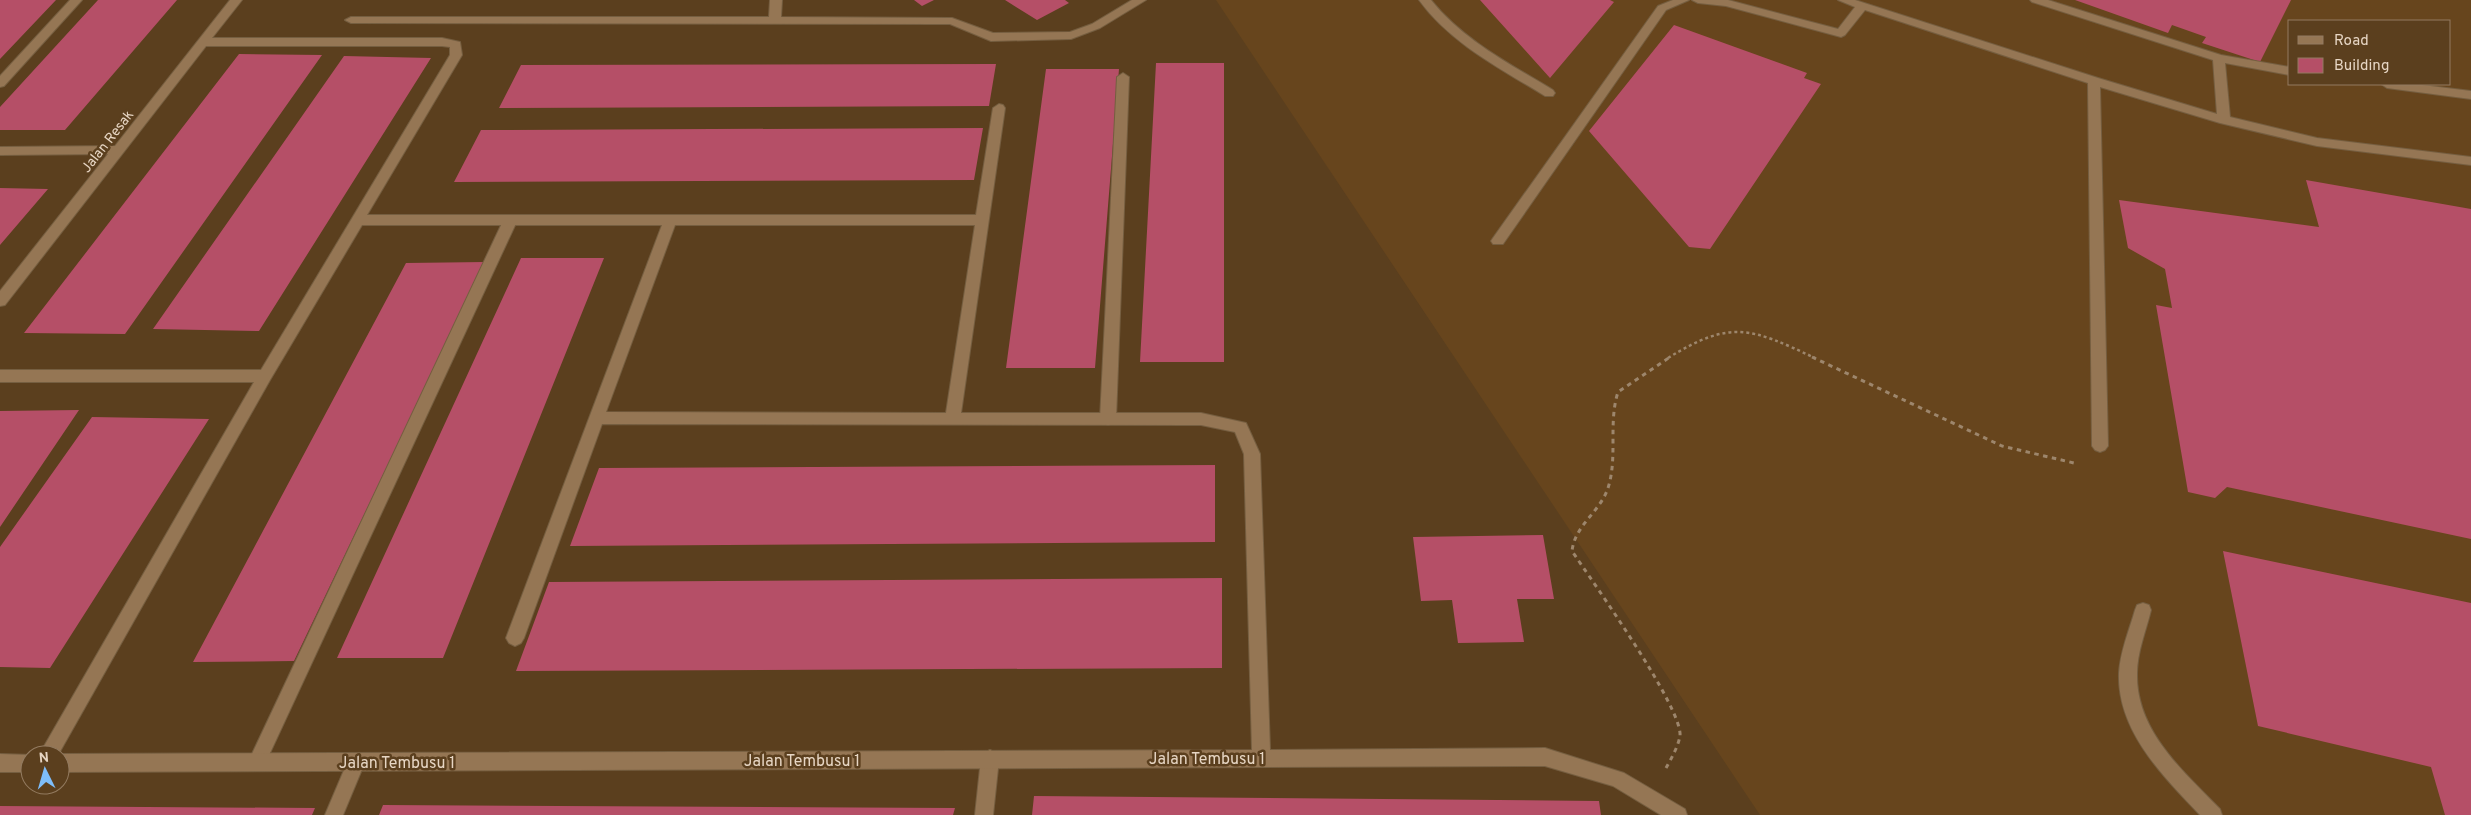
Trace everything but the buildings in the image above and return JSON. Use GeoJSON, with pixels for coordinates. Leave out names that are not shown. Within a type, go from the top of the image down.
{"type":"FeatureCollection","features":[{"type":"Feature","properties":{"kind":"street"},"geometry":{"type":"LineString","coordinates":[[0,84],[76,0]]}},
{"type":"Feature","properties":{"kind":"street","name":"Jalan Resak"},"geometry":{"type":"LineString","coordinates":[[0,301],[236,0]]}},
{"type":"Feature","properties":{"kind":"street"},"geometry":{"type":"LineString","coordinates":[[775,22],[776,0]]}},
{"type":"Feature","properties":{"kind":"street"},"geometry":{"type":"LineString","coordinates":[[351,20],[952,21],[992,37],[1071,36],[1096,26],[1140,0]]}},
{"type":"Feature","properties":{"kind":"street"},"geometry":{"type":"LineString","coordinates":[[1425,0],[1432,11],[1480,50],[1548,93]]}},
{"type":"Feature","properties":{"kind":"street"},"geometry":{"type":"LineString","coordinates":[[1498,241],[1662,8],[1682,0]]}},
{"type":"Feature","properties":{"kind":"street"},"geometry":{"type":"LineString","coordinates":[[1698,0],[1726,3],[1841,33],[1862,6]]}},
{"type":"Feature","properties":{"kind":"street"},"geometry":{"type":"LineString","coordinates":[[1844,0],[2094,81],[2224,120],[2317,142],[2471,161]]}},
{"type":"Feature","properties":{"kind":"street"},"geometry":{"type":"LineString","coordinates":[[2036,0],[2219,58],[2288,71]]}},
{"type":"Feature","properties":{"kind":"street"},"geometry":{"type":"LineString","coordinates":[[54,745],[265,376],[456,54],[456,45],[442,42],[204,42]]}},
{"type":"Feature","properties":{"kind":"street"},"geometry":{"type":"LineString","coordinates":[[2219,58],[2224,120]]}},
{"type":"Feature","properties":{"kind":"street"},"geometry":{"type":"LineString","coordinates":[[1108,420],[1123,77]]}},
{"type":"Feature","properties":{"kind":"street"},"geometry":{"type":"LineString","coordinates":[[2094,81],[2100,446]]}},
{"type":"Feature","properties":{"kind":"street"},"geometry":{"type":"LineString","coordinates":[[2395,85],[2471,94]]}},
{"type":"Feature","properties":{"kind":"street"},"geometry":{"type":"LineString","coordinates":[[953,419],[999,108]]}},
{"type":"Feature","properties":{"kind":"street"},"geometry":{"type":"LineString","coordinates":[[0,151],[119,150]]}},
{"type":"Feature","properties":{"kind":"street"},"geometry":{"type":"LineString","coordinates":[[358,220],[982,220]]}},
{"type":"Feature","properties":{"kind":"street"},"geometry":{"type":"LineString","coordinates":[[515,638],[670,220]]}},
{"type":"Feature","properties":{"kind":"street"},"geometry":{"type":"LineString","coordinates":[[256,762],[510,221]]}},
{"type":"Feature","properties":{"kind":"street"},"geometry":{"type":"LineString","coordinates":[[0,376],[265,376]]}},
{"type":"Feature","properties":{"kind":"street"},"geometry":{"type":"LineString","coordinates":[[596,418],[1108,420],[1201,418],[1241,427],[1252,454],[1261,758]]}},
{"type":"Feature","properties":{"kind":"street"},"geometry":{"type":"LineString","coordinates":[[2143,610],[2128,674],[2131,701],[2142,732],[2159,758],[2213,815]]}},
{"type":"Feature","properties":{"kind":"street","name":"Jalan Tembusu 1"},"geometry":{"type":"LineString","coordinates":[[70,763],[1545,757],[1618,779],[1678,815]]}},
{"type":"Feature","properties":{"kind":"street"},"geometry":{"type":"LineString","coordinates":[[984,815],[990,759]]}},
{"type":"Feature","properties":{"kind":"street"},"geometry":{"type":"LineString","coordinates":[[334,815],[356,762]]}},
{"type":"Feature","properties":{"kind":"street"},"geometry":{"type":"LineString","coordinates":[[0,763],[20,763]]}},
{"type":"Feature","properties":{"kind":"path"},"geometry":{"type":"LineString","coordinates":[[1648,797],[1673,756],[1680,735],[1675,717],[1661,686],[1572,550],[1574,536],[1599,508],[1608,489],[1614,458],[1614,404],[1618,392],[1698,341],[1720,332],[1753,331],[1772,338],[2002,446],[2073,463],[2096,459],[2100,446]]}},
{"type":"Feature","properties":{"kind":"shaded area"},"geometry":{"type":"Polygon","coordinates":[[[1216,0],[2471,0],[2471,815],[1760,815],[1216,0]]]}}]}
